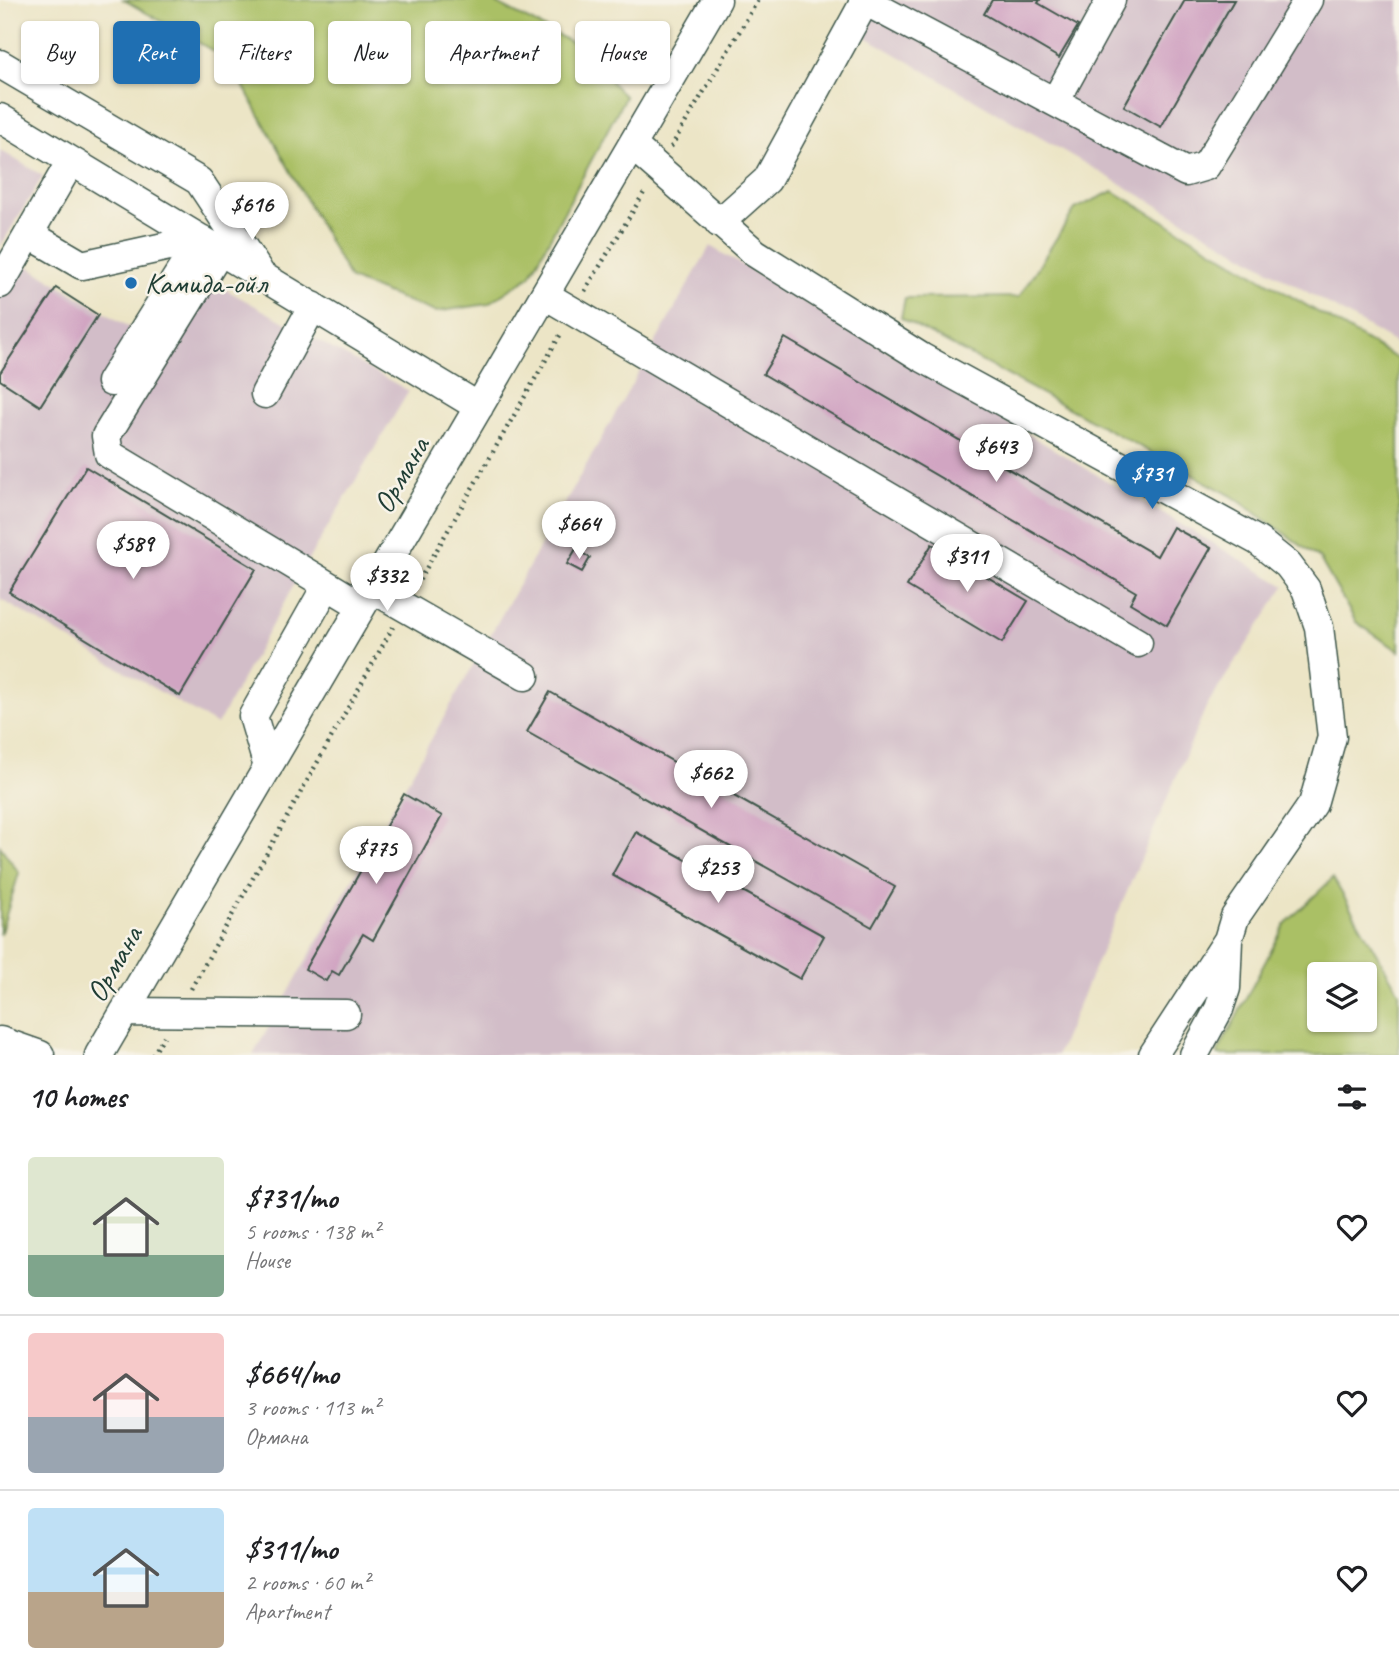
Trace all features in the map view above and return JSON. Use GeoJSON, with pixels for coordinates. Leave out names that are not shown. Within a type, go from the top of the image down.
{"type":"FeatureCollection","features":[{"type":"Feature","properties":{"kind":"street","name":"Ормана"},"geometry":{"type":"LineString","coordinates":[[99,1055],[717,0]]}},
{"type":"Feature","properties":{"kind":"street"},"geometry":{"type":"LineString","coordinates":[[719,223],[767,180],[864,0],[1186,172],[1206,166],[1308,0]]}},
{"type":"Feature","properties":{"kind":"street"},"geometry":{"type":"LineString","coordinates":[[1055,102],[1111,0]]}},
{"type":"Feature","properties":{"kind":"street"},"geometry":{"type":"LineString","coordinates":[[0,64],[199,181],[262,276]]}},
{"type":"Feature","properties":{"kind":"street"},"geometry":{"type":"LineString","coordinates":[[0,118],[480,407]]}},
{"type":"Feature","properties":{"kind":"street"},"geometry":{"type":"LineString","coordinates":[[633,146],[755,253],[921,357],[1258,541],[1288,565],[1306,589],[1319,627],[1332,737],[1313,804],[1235,917],[1228,940],[1226,988],[1219,1009],[1194,1055]]}},
{"type":"Feature","properties":{"kind":"street"},"geometry":{"type":"LineString","coordinates":[[0,284],[71,161]]}},
{"type":"Feature","properties":{"kind":"street"},"geometry":{"type":"LineString","coordinates":[[29,233],[82,265],[211,245]]}},
{"type":"Feature","properties":{"kind":"street"},"geometry":{"type":"LineString","coordinates":[[111,383],[211,245]]}},
{"type":"Feature","properties":{"kind":"street"},"geometry":{"type":"LineString","coordinates":[[211,245],[106,436],[109,454],[327,585],[367,597],[525,676]]}},
{"type":"Feature","properties":{"kind":"street"},"geometry":{"type":"LineString","coordinates":[[545,295],[1138,643]]}},
{"type":"Feature","properties":{"kind":"street"},"geometry":{"type":"LineString","coordinates":[[265,394],[313,306]]}},
{"type":"Feature","properties":{"kind":"street"},"geometry":{"type":"LineString","coordinates":[[268,767],[253,716],[327,585]]}},
{"type":"Feature","properties":{"kind":"street"},"geometry":{"type":"LineString","coordinates":[[1153,1055],[1228,940]]}},
{"type":"Feature","properties":{"kind":"street"},"geometry":{"type":"LineString","coordinates":[[124,1012],[346,1014]]}},
{"type":"Feature","properties":{"kind":"street"},"geometry":{"type":"LineString","coordinates":[[0,1041],[40,1055]]}},
{"type":"Feature","properties":{"kind":"path"},"geometry":{"type":"LineString","coordinates":[[659,168],[758,0]]}},
{"type":"Feature","properties":{"kind":"shaded area"},"geometry":{"type":"Polygon","coordinates":[[[880,0],[1399,0],[1399,345],[861,34],[880,0]]]}},
{"type":"Feature","properties":{"kind":"shaded area"},"geometry":{"type":"Polygon","coordinates":[[[0,150],[43,176],[0,247],[0,150]]]}},
{"type":"Feature","properties":{"kind":"shaded area"},"geometry":{"type":"Polygon","coordinates":[[[710,246],[1285,586],[1207,705],[1057,1055],[253,1055],[710,246]]]}},
{"type":"Feature","properties":{"kind":"shaded area"},"geometry":{"type":"Polygon","coordinates":[[[0,249],[152,341],[194,272],[409,391],[302,570],[217,725],[0,599],[0,249]]]}},
{"type":"Feature","properties":{"kind":"green space"},"geometry":{"type":"Polygon","coordinates":[[[124,0],[490,0],[531,21],[425,21],[425,84],[561,84],[561,37],[575,44],[575,84],[613,84],[625,97],[530,276],[488,304],[435,312],[350,279],[242,84],[314,84],[314,21],[214,21],[214,51],[200,43],[200,21],[161,21],[124,0]]]}},
{"type":"Feature","properties":{"kind":"green space"},"geometry":{"type":"Polygon","coordinates":[[[1113,191],[1399,360],[1399,651],[1356,622],[1320,559],[1232,496],[901,318],[905,298],[1019,297],[1075,209],[1113,191]]]}},
{"type":"Feature","properties":{"kind":"green space"},"geometry":{"type":"Polygon","coordinates":[[[0,846],[19,873],[0,935],[0,846]]]}},
{"type":"Feature","properties":{"kind":"green space"},"geometry":{"type":"Polygon","coordinates":[[[1333,878],[1399,992],[1399,1055],[1218,1055],[1285,924],[1333,878]]]}},
{"type":"Feature","properties":{"kind":"building"},"geometry":{"type":"Polygon","coordinates":[[[992,0],[1040,0],[1038,3],[1078,26],[1059,58],[984,14],[992,0]]]}},
{"type":"Feature","properties":{"kind":"building"},"geometry":{"type":"Polygon","coordinates":[[[1185,0],[1234,0],[1161,127],[1124,106],[1185,0]]]}},
{"type":"Feature","properties":{"kind":"building"},"geometry":{"type":"Polygon","coordinates":[[[56,288],[98,315],[40,406],[0,380],[0,373],[56,288]]]}},
{"type":"Feature","properties":{"kind":"building"},"geometry":{"type":"Polygon","coordinates":[[[785,338],[1157,556],[1173,527],[1211,548],[1167,625],[1130,603],[1136,592],[763,374],[785,338]]]}},
{"type":"Feature","properties":{"kind":"building"},"geometry":{"type":"Polygon","coordinates":[[[86,467],[256,569],[180,696],[9,592],[86,467]]]}},
{"type":"Feature","properties":{"kind":"building"},"geometry":{"type":"Polygon","coordinates":[[[932,544],[1028,601],[1002,643],[907,586],[932,544]]]}},
{"type":"Feature","properties":{"kind":"building"},"geometry":{"type":"Polygon","coordinates":[[[576,549],[590,558],[582,572],[567,564],[576,549]]]}},
{"type":"Feature","properties":{"kind":"building"},"geometry":{"type":"Polygon","coordinates":[[[550,692],[895,887],[872,927],[527,732],[550,692]]]}},
{"type":"Feature","properties":{"kind":"building"},"geometry":{"type":"Polygon","coordinates":[[[404,794],[442,816],[373,940],[363,934],[339,975],[332,971],[326,981],[305,969],[404,794]]]}},
{"type":"Feature","properties":{"kind":"building"},"geometry":{"type":"Polygon","coordinates":[[[636,832],[824,936],[800,979],[612,875],[636,832]]]}},
{"type":"Feature","properties":{"kind":"place","name":"Камида-ойл"},"geometry":{"type":"Point","coordinates":[131,283]}}]}
